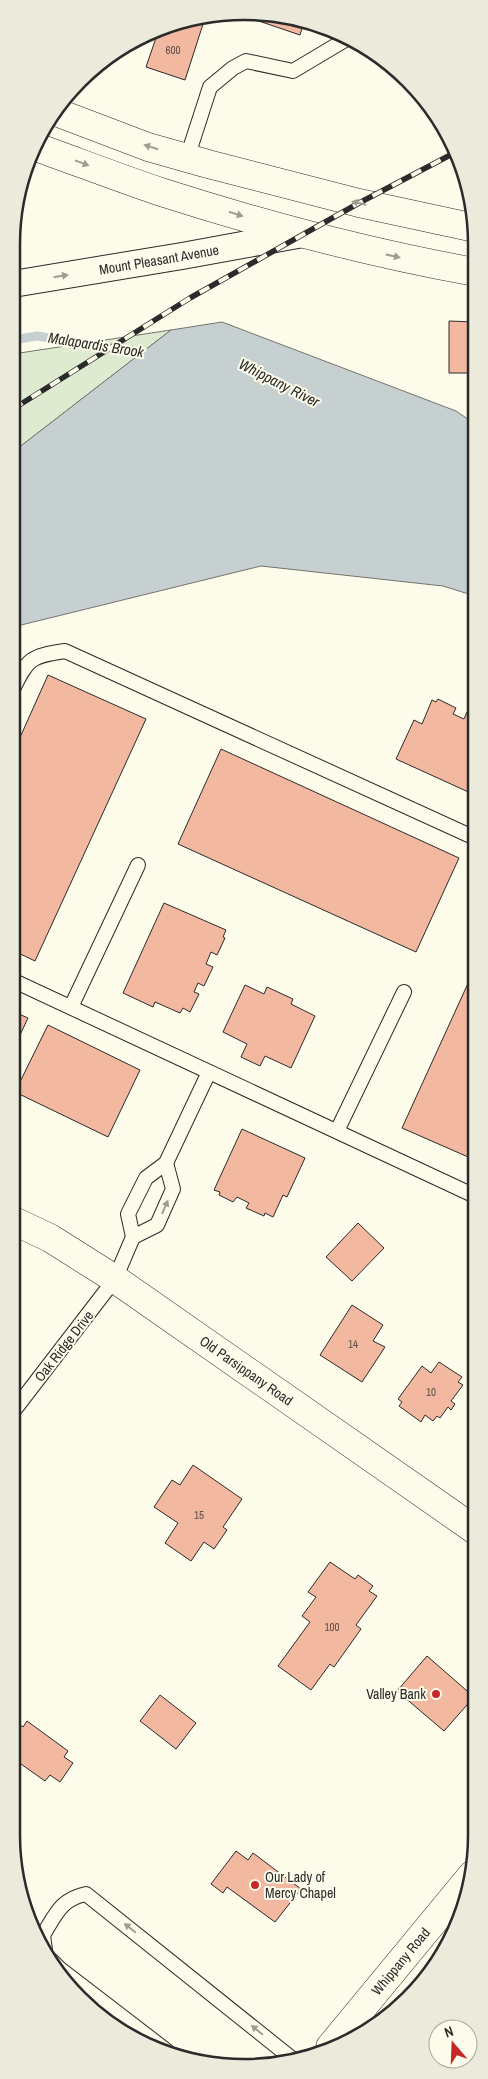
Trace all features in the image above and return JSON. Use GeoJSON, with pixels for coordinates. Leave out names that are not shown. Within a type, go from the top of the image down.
{"type":"FeatureCollection","features":[{"type":"Feature","properties":{"kind":"main road"},"geometry":{"type":"LineString","coordinates":[[62,114],[148,147],[187,158],[359,203],[468,226]]}},
{"type":"Feature","properties":{"kind":"main road"},"geometry":{"type":"LineString","coordinates":[[41,149],[161,192],[303,234],[369,251],[468,271]]}},
{"type":"Feature","properties":{"kind":"main road","name":"Old Parsippany Road"},"geometry":{"type":"LineString","coordinates":[[20,1224],[50,1238],[115,1279],[468,1525]]}},
{"type":"Feature","properties":{"kind":"main road","name":"Whippany Road"},"geometry":{"type":"LineString","coordinates":[[337,2039],[462,1887]]}},
{"type":"Feature","properties":{"kind":"main road"},"geometry":{"type":"LineString","coordinates":[[419,1938],[452,1919]]}},
{"type":"Feature","properties":{"kind":"street","name":"Mount Pleasant Avenue"},"geometry":{"type":"LineString","coordinates":[[20,283],[303,234]]}},
{"type":"Feature","properties":{"kind":"lane"},"geometry":{"type":"LineString","coordinates":[[187,158],[210,87],[233,68],[246,61],[293,71],[341,42]]}},
{"type":"Feature","properties":{"kind":"lane"},"geometry":{"type":"LineString","coordinates":[[20,674],[37,655],[65,651],[468,835]]}},
{"type":"Feature","properties":{"kind":"lane"},"geometry":{"type":"LineString","coordinates":[[71,1007],[138,865]]}},
{"type":"Feature","properties":{"kind":"lane"},"geometry":{"type":"LineString","coordinates":[[20,984],[468,1193]]}},
{"type":"Feature","properties":{"kind":"lane"},"geometry":{"type":"LineString","coordinates":[[337,1132],[404,992]]}},
{"type":"Feature","properties":{"kind":"lane"},"geometry":{"type":"LineString","coordinates":[[166,1163],[173,1189],[157,1226],[133,1237],[128,1214],[146,1178],[166,1163],[210,1072]]}},
{"type":"Feature","properties":{"kind":"lane","name":"Oak Ridge Drive"},"geometry":{"type":"LineString","coordinates":[[20,1403],[115,1279],[133,1237]]}},
{"type":"Feature","properties":{"kind":"lane"},"geometry":{"type":"LineString","coordinates":[[43,1934],[61,1907],[72,1897],[86,1894],[288,2055]]}},
{"type":"Feature","properties":{"kind":"lane"},"geometry":{"type":"LineString","coordinates":[[72,1978],[151,2039]]}},
{"type":"Feature","properties":{"kind":"green space"},"geometry":{"type":"Polygon","coordinates":[[[171,330],[20,447],[20,353],[171,330]]]}},
{"type":"Feature","properties":{"kind":"water","name":"Whippany River"},"geometry":{"type":"Polygon","coordinates":[[[222,322],[456,411],[468,419],[468,594],[443,586],[261,566],[20,625],[20,447],[171,330],[222,322]]]}},
{"type":"Feature","properties":{"kind":"building"},"geometry":{"type":"Polygon","coordinates":[[[256,20],[288,24],[302,28],[300,35],[256,20]]]}},
{"type":"Feature","properties":{"kind":"building"},"geometry":{"type":"Polygon","coordinates":[[[203,24],[185,80],[146,67],[156,38],[203,24]]]}},
{"type":"Feature","properties":{"kind":"building"},"geometry":{"type":"Polygon","coordinates":[[[449,321],[468,322],[468,373],[449,373],[449,321]]]}},
{"type":"Feature","properties":{"kind":"building"},"geometry":{"type":"Polygon","coordinates":[[[48,675],[146,719],[35,961],[20,954],[20,737],[48,675]]]}},
{"type":"Feature","properties":{"kind":"building"},"geometry":{"type":"Polygon","coordinates":[[[438,699],[456,708],[453,714],[464,719],[468,712],[468,792],[396,759],[414,720],[422,724],[432,700],[436,702],[438,699]]]}},
{"type":"Feature","properties":{"kind":"building"},"geometry":{"type":"Polygon","coordinates":[[[221,749],[459,858],[416,952],[178,844],[221,749]]]}},
{"type":"Feature","properties":{"kind":"building"},"geometry":{"type":"Polygon","coordinates":[[[164,903],[226,930],[223,937],[225,938],[217,955],[211,952],[206,964],[213,967],[204,986],[198,983],[194,992],[199,994],[190,1012],[183,1008],[180,1013],[155,1002],[153,1007],[123,993],[164,903]]]}},
{"type":"Feature","properties":{"kind":"building"},"geometry":{"type":"Polygon","coordinates":[[[468,983],[468,1157],[402,1128],[468,983]]]}},
{"type":"Feature","properties":{"kind":"building"},"geometry":{"type":"Polygon","coordinates":[[[245,985],[264,994],[267,987],[293,999],[291,1004],[315,1016],[291,1068],[265,1056],[260,1066],[241,1057],[247,1044],[223,1032],[245,985]]]}},
{"type":"Feature","properties":{"kind":"building"},"geometry":{"type":"Polygon","coordinates":[[[20,1014],[28,1018],[20,1035],[20,1014]]]}},
{"type":"Feature","properties":{"kind":"building"},"geometry":{"type":"Polygon","coordinates":[[[48,1025],[140,1070],[108,1137],[20,1094],[20,1082],[48,1025]]]}},
{"type":"Feature","properties":{"kind":"building"},"geometry":{"type":"Polygon","coordinates":[[[242,1129],[305,1158],[287,1197],[283,1195],[273,1217],[265,1213],[264,1216],[246,1208],[249,1203],[237,1197],[233,1202],[219,1195],[220,1192],[214,1190],[242,1129]]]}},
{"type":"Feature","properties":{"kind":"building"},"geometry":{"type":"Polygon","coordinates":[[[358,1223],[384,1248],[352,1281],[326,1257],[358,1223]]]}},
{"type":"Feature","properties":{"kind":"building"},"geometry":{"type":"Polygon","coordinates":[[[352,1305],[383,1325],[373,1341],[385,1347],[362,1382],[320,1355],[352,1305]]]}},
{"type":"Feature","properties":{"kind":"building"},"geometry":{"type":"Polygon","coordinates":[[[439,1362],[462,1377],[458,1382],[463,1385],[451,1401],[455,1404],[451,1410],[448,1407],[440,1418],[437,1416],[433,1421],[425,1415],[421,1422],[399,1406],[402,1402],[398,1399],[422,1366],[431,1373],[439,1362]]]}},
{"type":"Feature","properties":{"kind":"building"},"geometry":{"type":"Polygon","coordinates":[[[193,1465],[242,1499],[223,1527],[227,1530],[214,1549],[204,1542],[191,1561],[165,1543],[178,1523],[154,1507],[172,1480],[180,1485],[193,1465]]]}},
{"type":"Feature","properties":{"kind":"building"},"geometry":{"type":"Polygon","coordinates":[[[330,1562],[355,1579],[358,1575],[373,1586],[369,1591],[377,1596],[356,1625],[361,1629],[334,1667],[330,1664],[311,1690],[278,1666],[310,1622],[302,1616],[316,1597],[308,1592],[330,1562]]]}},
{"type":"Feature","properties":{"kind":"building","name":"Valley Bank"},"geometry":{"type":"Polygon","coordinates":[[[427,1656],[468,1692],[468,1704],[444,1731],[397,1691],[427,1656]]]}},
{"type":"Feature","properties":{"kind":"building"},"geometry":{"type":"Polygon","coordinates":[[[160,1695],[196,1723],[176,1749],[140,1721],[160,1695]]]}},
{"type":"Feature","properties":{"kind":"building"},"geometry":{"type":"Polygon","coordinates":[[[27,1721],[68,1751],[64,1757],[73,1763],[60,1782],[50,1775],[45,1781],[20,1763],[20,1725],[23,1727],[27,1721]]]}},
{"type":"Feature","properties":{"kind":"building","name":"Our Lady of Mercy Chapel"},"geometry":{"type":"Polygon","coordinates":[[[236,1851],[248,1860],[253,1853],[301,1889],[275,1922],[227,1887],[223,1893],[211,1884],[236,1851]]]}},
{"type":"Feature","properties":{"kind":"waterway","name":"Malapardis Brook"},"geometry":{"type":"LineString","coordinates":[[20,339],[37,336],[154,354]]}},
{"type":"Feature","properties":{"kind":"railway"},"geometry":{"type":"LineString","coordinates":[[20,405],[190,298],[359,203],[450,155]]}},
{"type":"Feature","properties":{"kind":"place","name":"Valley Bank"},"geometry":{"type":"Point","coordinates":[436,1694]}},
{"type":"Feature","properties":{"kind":"place","name":"Our Lady of Mercy Chapel"},"geometry":{"type":"Point","coordinates":[255,1885]}}]}
